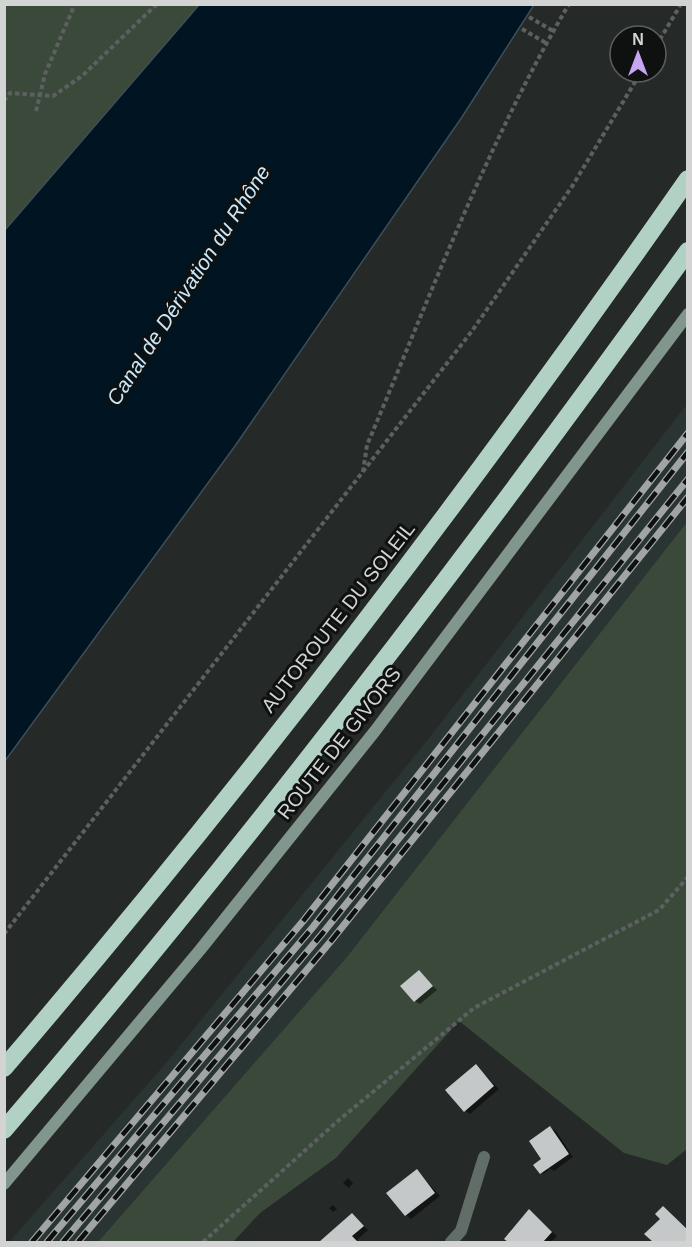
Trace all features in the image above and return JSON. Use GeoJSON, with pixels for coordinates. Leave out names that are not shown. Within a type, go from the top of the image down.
{"type":"FeatureCollection","features":[{"type":"Feature","properties":{"kind":"highway","name":"AUTOROUTE DU SOLEIL"},"geometry":{"type":"LineString","coordinates":[[4,1068],[139,908],[372,612],[508,431],[687,179]]}},
{"type":"Feature","properties":{"kind":"highway"},"geometry":{"type":"LineString","coordinates":[[4,1130],[216,878],[335,727],[595,380],[687,251]]}},
{"type":"Feature","properties":{"kind":"main road","name":"ROUTE DE GIVORS"},"geometry":{"type":"LineString","coordinates":[[4,1184],[200,950],[375,730],[502,564],[687,314]]}},
{"type":"Feature","properties":{"kind":"street"},"geometry":{"type":"LineString","coordinates":[[451,1242],[461,1231],[484,1157]]}},
{"type":"Feature","properties":{"kind":"path"},"geometry":{"type":"LineString","coordinates":[[36,111],[38,96],[75,4]]}},
{"type":"Feature","properties":{"kind":"path"},"geometry":{"type":"LineString","coordinates":[[4,101],[10,93],[53,96],[82,76],[157,4]]}},
{"type":"Feature","properties":{"kind":"path"},"geometry":{"type":"LineString","coordinates":[[363,473],[367,445],[466,212],[531,69],[569,4]]}},
{"type":"Feature","properties":{"kind":"path"},"geometry":{"type":"LineString","coordinates":[[668,26],[681,4]]}},
{"type":"Feature","properties":{"kind":"path"},"geometry":{"type":"LineString","coordinates":[[529,17],[553,31]]}},
{"type":"Feature","properties":{"kind":"path"},"geometry":{"type":"LineString","coordinates":[[522,29],[546,43]]}},
{"type":"Feature","properties":{"kind":"path"},"geometry":{"type":"LineString","coordinates":[[4,934],[472,331],[573,185],[634,84]]}},
{"type":"Feature","properties":{"kind":"path"},"geometry":{"type":"LineString","coordinates":[[203,1242],[339,1120],[474,1008],[659,910],[687,877]]}},
{"type":"Feature","properties":{"kind":"shaded area"},"geometry":{"type":"Polygon","coordinates":[[[687,404],[687,522],[346,958],[98,1242],[9,1242],[167,1062],[433,733],[687,404]]]}},
{"type":"Feature","properties":{"kind":"green space"},"geometry":{"type":"Polygon","coordinates":[[[5,5],[277,5],[5,359],[5,5]]]}},
{"type":"Feature","properties":{"kind":"green space"},"geometry":{"type":"Polygon","coordinates":[[[687,522],[687,1149],[667,1165],[624,1153],[459,1021],[336,1158],[260,1213],[233,1242],[98,1242],[346,958],[687,522]]]}},
{"type":"Feature","properties":{"kind":"water","name":"Canal de Dérivation du Rhône"},"geometry":{"type":"Polygon","coordinates":[[[199,5],[534,5],[462,117],[235,446],[5,761],[5,230],[199,5]]]}},
{"type":"Feature","properties":{"kind":"building"},"geometry":{"type":"Polygon","coordinates":[[[419,970],[433,986],[414,1002],[400,986],[419,970]]]}},
{"type":"Feature","properties":{"kind":"building"},"geometry":{"type":"Polygon","coordinates":[[[476,1064],[494,1086],[464,1112],[445,1090],[476,1064]]]}},
{"type":"Feature","properties":{"kind":"building"},"geometry":{"type":"Polygon","coordinates":[[[550,1126],[569,1154],[540,1174],[533,1165],[541,1159],[529,1141],[550,1126]]]}},
{"type":"Feature","properties":{"kind":"building"},"geometry":{"type":"Polygon","coordinates":[[[417,1169],[435,1193],[405,1216],[386,1193],[417,1169]]]}},
{"type":"Feature","properties":{"kind":"building"},"geometry":{"type":"Polygon","coordinates":[[[663,1206],[688,1230],[688,1242],[653,1242],[644,1234],[660,1219],[655,1214],[663,1206]]]}},
{"type":"Feature","properties":{"kind":"building"},"geometry":{"type":"Polygon","coordinates":[[[529,1209],[552,1232],[543,1242],[508,1242],[504,1239],[529,1209]]]}},
{"type":"Feature","properties":{"kind":"building"},"geometry":{"type":"Polygon","coordinates":[[[352,1213],[364,1226],[352,1236],[358,1242],[319,1242],[352,1213]]]}},
{"type":"Feature","properties":{"kind":"railway"},"geometry":{"type":"LineString","coordinates":[[32,1242],[304,920],[688,433]]}},
{"type":"Feature","properties":{"kind":"railway"},"geometry":{"type":"LineString","coordinates":[[47,1242],[313,927],[688,452]]}},
{"type":"Feature","properties":{"kind":"railway"},"geometry":{"type":"LineString","coordinates":[[63,1242],[322,934],[688,479]]}},
{"type":"Feature","properties":{"kind":"railway"},"geometry":{"type":"LineString","coordinates":[[78,1242],[331,941],[688,497]]}}]}
